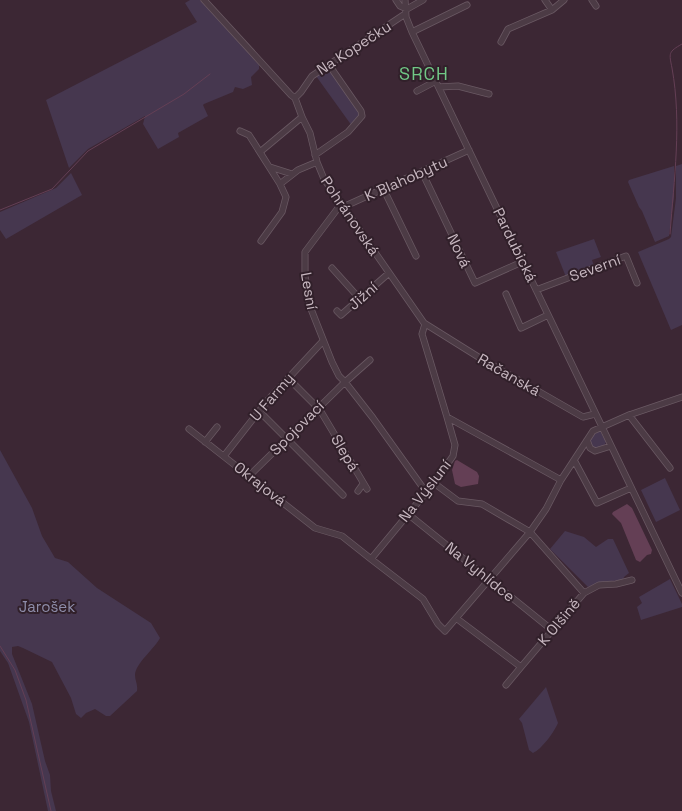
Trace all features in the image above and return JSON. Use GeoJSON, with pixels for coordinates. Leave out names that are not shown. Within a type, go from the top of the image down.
{"type":"FeatureCollection","features":[{"type":"Feature","properties":{"kind":"street"},"geometry":{"type":"LineString","coordinates":[[204,0],[295,98]]}},
{"type":"Feature","properties":{"kind":"street"},"geometry":{"type":"LineString","coordinates":[[396,0],[405,12]]}},
{"type":"Feature","properties":{"kind":"street","name":"Pardubická"},"geometry":{"type":"LineString","coordinates":[[406,0],[405,12],[412,32],[682,593]]}},
{"type":"Feature","properties":{"kind":"street","name":"Na Kopečku"},"geometry":{"type":"LineString","coordinates":[[295,98],[302,92],[309,78],[423,0]]}},
{"type":"Feature","properties":{"kind":"street"},"geometry":{"type":"LineString","coordinates":[[545,0],[552,10]]}},
{"type":"Feature","properties":{"kind":"street"},"geometry":{"type":"LineString","coordinates":[[501,42],[508,29],[552,10],[564,0]]}},
{"type":"Feature","properties":{"kind":"street"},"geometry":{"type":"LineString","coordinates":[[592,0],[596,6]]}},
{"type":"Feature","properties":{"kind":"street"},"geometry":{"type":"LineString","coordinates":[[412,32],[467,5]]}},
{"type":"Feature","properties":{"kind":"street"},"geometry":{"type":"LineString","coordinates":[[315,155],[348,132],[362,116],[361,111],[329,64]]}},
{"type":"Feature","properties":{"kind":"street"},"geometry":{"type":"LineString","coordinates":[[417,91],[438,84],[458,86],[488,94]]}},
{"type":"Feature","properties":{"kind":"street","name":"Pohránovská"},"geometry":{"type":"LineString","coordinates":[[295,98],[310,133],[317,162],[324,180],[425,324]]}},
{"type":"Feature","properties":{"kind":"street"},"geometry":{"type":"LineString","coordinates":[[260,152],[302,117]]}},
{"type":"Feature","properties":{"kind":"street"},"geometry":{"type":"LineString","coordinates":[[240,131],[249,135],[280,184],[286,201],[282,212],[261,241]]}},
{"type":"Feature","properties":{"kind":"street","name":"K Blahobytu"},"geometry":{"type":"LineString","coordinates":[[342,205],[384,190],[469,150]]}},
{"type":"Feature","properties":{"kind":"street"},"geometry":{"type":"LineString","coordinates":[[280,184],[302,168],[317,162]]}},
{"type":"Feature","properties":{"kind":"street"},"geometry":{"type":"LineString","coordinates":[[270,167],[292,174]]}},
{"type":"Feature","properties":{"kind":"street","name":"Nová"},"geometry":{"type":"LineString","coordinates":[[422,172],[475,283],[522,262]]}},
{"type":"Feature","properties":{"kind":"street"},"geometry":{"type":"LineString","coordinates":[[384,190],[416,256]]}},
{"type":"Feature","properties":{"kind":"street","name":"Lesní"},"geometry":{"type":"LineString","coordinates":[[342,205],[305,252],[307,293],[311,309],[338,376],[345,382],[373,418],[426,492]]}},
{"type":"Feature","properties":{"kind":"street","name":"Severní"},"geometry":{"type":"LineString","coordinates":[[536,290],[626,256],[637,283]]}},
{"type":"Feature","properties":{"kind":"street"},"geometry":{"type":"LineString","coordinates":[[332,268],[360,299]]}},
{"type":"Feature","properties":{"kind":"street","name":"Jižní"},"geometry":{"type":"LineString","coordinates":[[337,311],[341,315],[389,273]]}},
{"type":"Feature","properties":{"kind":"street"},"geometry":{"type":"LineString","coordinates":[[506,294],[521,328],[548,315]]}},
{"type":"Feature","properties":{"kind":"street","name":"Račanská"},"geometry":{"type":"LineString","coordinates":[[425,324],[583,417],[595,414]]}},
{"type":"Feature","properties":{"kind":"street","name":"Na Výsluní"},"geometry":{"type":"LineString","coordinates":[[371,559],[434,483],[452,456],[455,448],[422,334],[425,324]]}},
{"type":"Feature","properties":{"kind":"street","name":"U Farmy"},"geometry":{"type":"LineString","coordinates":[[224,456],[259,411],[323,341]]}},
{"type":"Feature","properties":{"kind":"street"},"geometry":{"type":"LineString","coordinates":[[345,382],[370,360]]}},
{"type":"Feature","properties":{"kind":"street","name":"Slepá"},"geometry":{"type":"LineString","coordinates":[[288,378],[318,408],[365,486],[358,491]]}},
{"type":"Feature","properties":{"kind":"street","name":"Spojovací"},"geometry":{"type":"LineString","coordinates":[[250,475],[345,382]]}},
{"type":"Feature","properties":{"kind":"street"},"geometry":{"type":"LineString","coordinates":[[521,667],[456,618],[530,532],[592,432],[629,415],[682,397]]}},
{"type":"Feature","properties":{"kind":"street"},"geometry":{"type":"LineString","coordinates":[[259,411],[287,438],[336,493],[343,495]]}},
{"type":"Feature","properties":{"kind":"street"},"geometry":{"type":"LineString","coordinates":[[629,415],[670,468]]}},
{"type":"Feature","properties":{"kind":"street"},"geometry":{"type":"LineString","coordinates":[[447,417],[561,480]]}},
{"type":"Feature","properties":{"kind":"street"},"geometry":{"type":"LineString","coordinates":[[204,442],[217,427]]}},
{"type":"Feature","properties":{"kind":"street","name":"Okrajová"},"geometry":{"type":"LineString","coordinates":[[189,429],[250,475],[315,528],[342,536],[423,600],[438,624],[445,631],[456,618]]}},
{"type":"Feature","properties":{"kind":"street"},"geometry":{"type":"LineString","coordinates":[[587,440],[590,448],[594,451],[611,446]]}},
{"type":"Feature","properties":{"kind":"street"},"geometry":{"type":"LineString","coordinates":[[574,460],[597,503],[631,488]]}},
{"type":"Feature","properties":{"kind":"street"},"geometry":{"type":"LineString","coordinates":[[434,483],[458,501],[482,504],[530,532],[584,593]]}},
{"type":"Feature","properties":{"kind":"street","name":"Na Vyhlídce"},"geometry":{"type":"LineString","coordinates":[[408,514],[552,630]]}},
{"type":"Feature","properties":{"kind":"street","name":"K Olšině"},"geometry":{"type":"LineString","coordinates":[[506,685],[584,593],[600,585],[632,580]]}},
{"type":"Feature","properties":{"kind":"green space"},"geometry":{"type":"Polygon","coordinates":[[[190,0],[200,0],[259,65],[259,69],[251,77],[252,85],[243,89],[235,87],[233,92],[204,104],[208,116],[178,133],[179,137],[158,149],[143,124],[145,116],[88,149],[69,168],[46,100],[197,22],[185,3],[190,0]]]}},
{"type":"Feature","properties":{"kind":"green space"},"geometry":{"type":"Polygon","coordinates":[[[327,69],[330,70],[359,110],[360,117],[352,126],[316,76],[327,69]]]}},
{"type":"Feature","properties":{"kind":"green space"},"geometry":{"type":"Polygon","coordinates":[[[682,164],[682,325],[671,330],[638,252],[671,237],[676,198],[676,166],[682,164]]]}},
{"type":"Feature","properties":{"kind":"green space"},"geometry":{"type":"Polygon","coordinates":[[[674,166],[674,197],[669,236],[655,242],[628,182],[629,180],[674,166]]]}},
{"type":"Feature","properties":{"kind":"green space"},"geometry":{"type":"Polygon","coordinates":[[[71,173],[82,195],[6,239],[0,230],[0,212],[56,188],[71,173]]]}},
{"type":"Feature","properties":{"kind":"green space"},"geometry":{"type":"Polygon","coordinates":[[[594,239],[601,257],[592,260],[594,266],[566,277],[556,252],[594,239]]]}},
{"type":"Feature","properties":{"kind":"green space"},"geometry":{"type":"Polygon","coordinates":[[[600,431],[606,442],[604,446],[598,449],[592,447],[589,441],[593,435],[600,431]]]}},
{"type":"Feature","properties":{"kind":"green space","name":"Jarošek"},"geometry":{"type":"Polygon","coordinates":[[[0,450],[32,508],[42,536],[55,558],[68,562],[97,588],[151,623],[160,638],[138,666],[135,675],[137,691],[110,716],[106,716],[95,709],[86,713],[81,718],[76,714],[71,698],[52,662],[18,646],[12,647],[12,654],[32,704],[50,775],[51,791],[56,811],[48,811],[29,722],[8,663],[0,651],[0,450]]]}},
{"type":"Feature","properties":{"kind":"green space"},"geometry":{"type":"Polygon","coordinates":[[[665,478],[680,510],[656,522],[641,490],[665,478]]]}},
{"type":"Feature","properties":{"kind":"green space"},"geometry":{"type":"Polygon","coordinates":[[[565,531],[584,537],[596,547],[608,539],[613,539],[629,573],[623,580],[601,582],[588,587],[550,549],[565,531]]]}},
{"type":"Feature","properties":{"kind":"green space"},"geometry":{"type":"Polygon","coordinates":[[[670,579],[682,607],[641,620],[637,607],[642,603],[639,597],[670,579]]]}},
{"type":"Feature","properties":{"kind":"green space"},"geometry":{"type":"Polygon","coordinates":[[[546,687],[558,723],[547,740],[533,753],[529,750],[522,723],[519,719],[546,687]]]}},
{"type":"Feature","properties":{"kind":"shaded area"},"geometry":{"type":"Polygon","coordinates":[[[457,460],[477,472],[479,476],[478,484],[461,487],[455,484],[452,470],[457,460]]]}},
{"type":"Feature","properties":{"kind":"shaded area"},"geometry":{"type":"Polygon","coordinates":[[[627,504],[632,508],[652,550],[651,554],[647,555],[640,562],[636,560],[621,523],[612,514],[627,504]]]}},
{"type":"Feature","properties":{"kind":"waterway"},"geometry":{"type":"LineString","coordinates":[[670,234],[677,130],[675,89],[670,56],[672,51],[682,44]]}},
{"type":"Feature","properties":{"kind":"waterway"},"geometry":{"type":"LineString","coordinates":[[0,210],[52,189],[88,151],[184,94],[210,74]]}},
{"type":"Feature","properties":{"kind":"waterway"},"geometry":{"type":"LineString","coordinates":[[0,646],[15,670],[26,700],[51,811]]}},
{"type":"Feature","properties":{"kind":"district","name":"SRCH"},"geometry":{"type":"Point","coordinates":[424,74]}}]}
